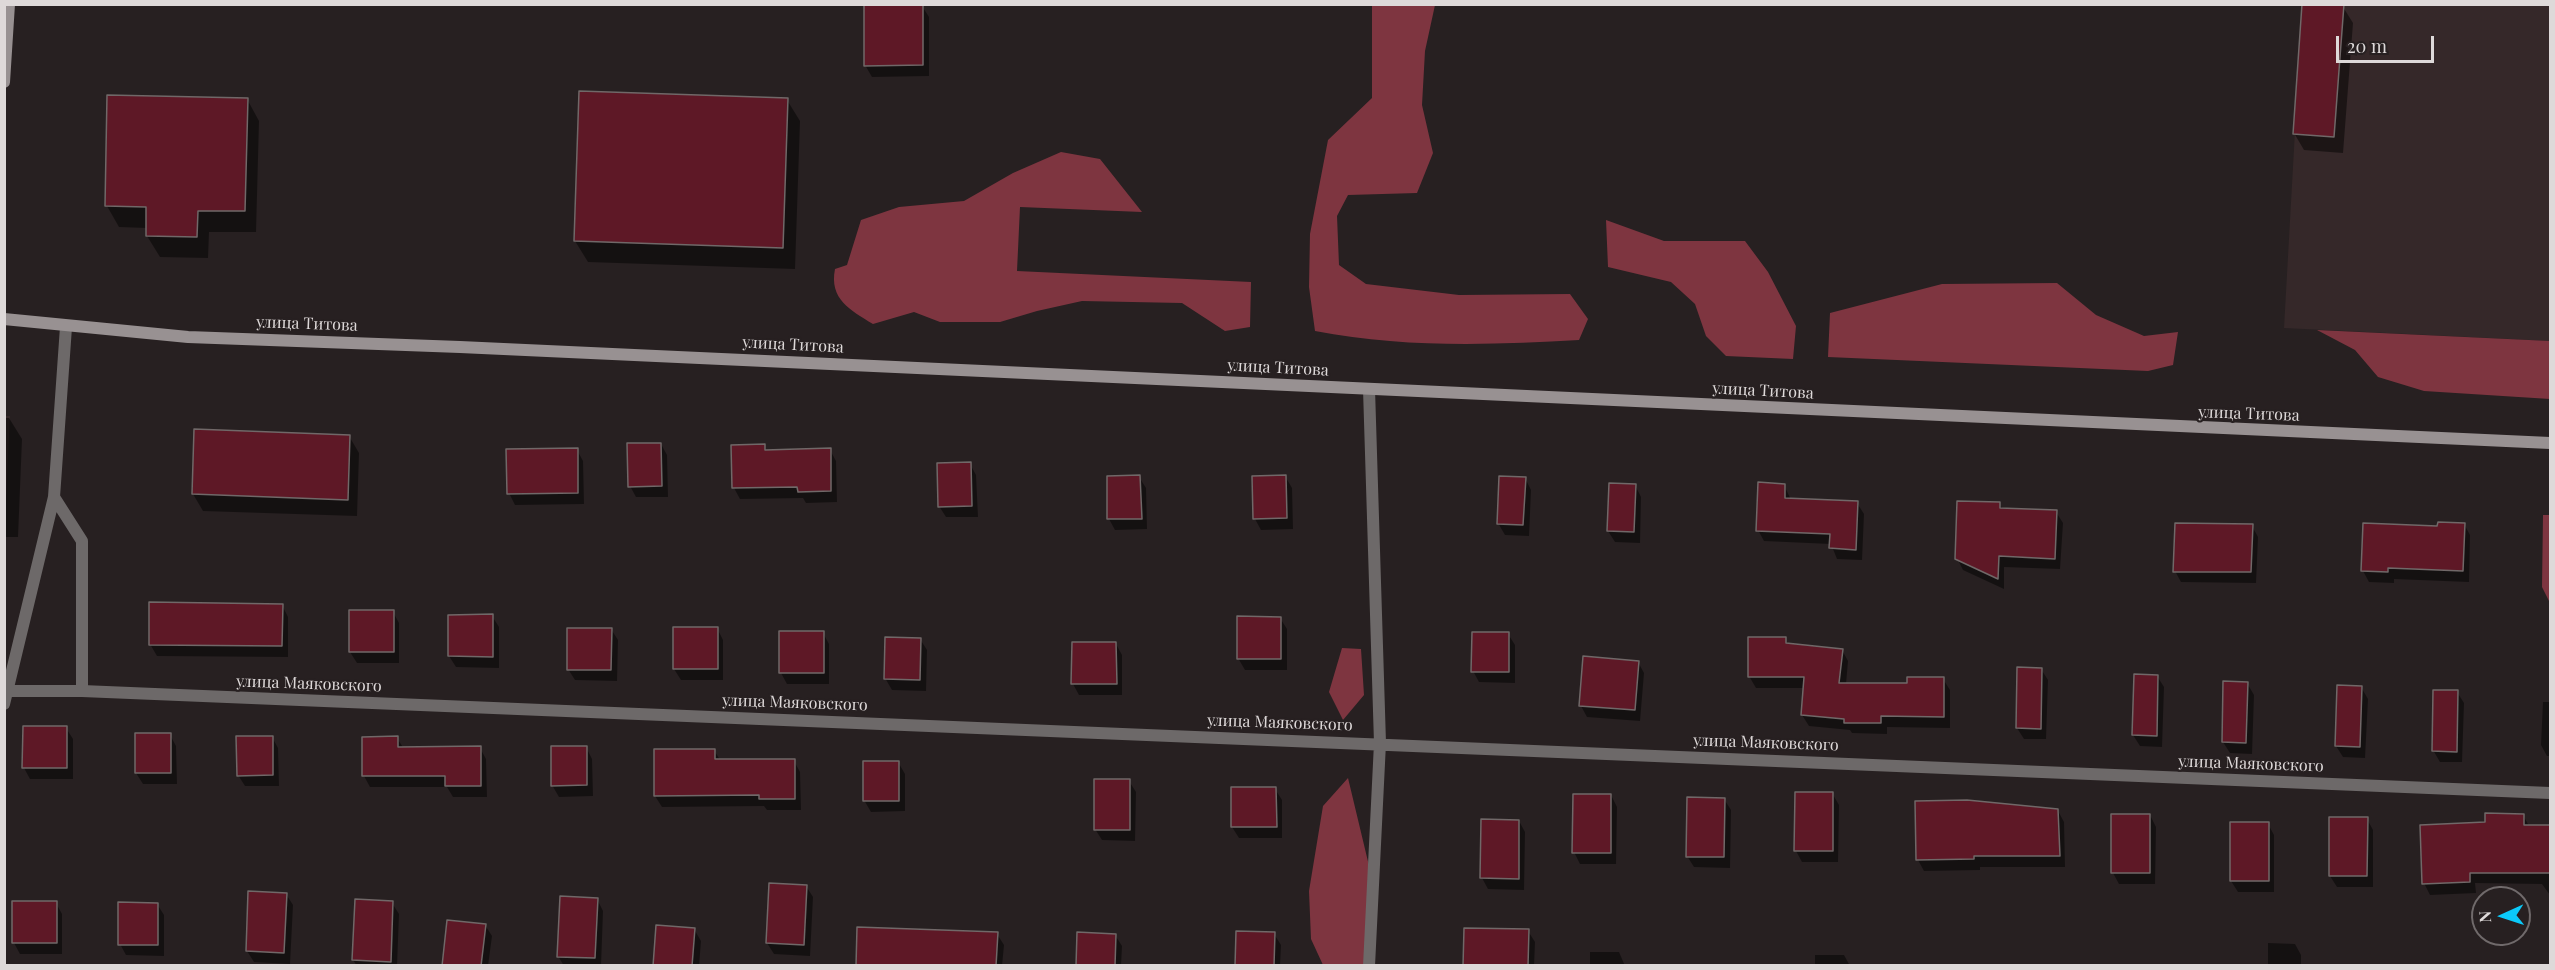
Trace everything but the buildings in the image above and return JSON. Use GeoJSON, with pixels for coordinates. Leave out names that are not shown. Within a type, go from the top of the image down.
{"type":"FeatureCollection","features":[{"type":"Feature","properties":{"kind":"main road"},"geometry":{"type":"LineString","coordinates":[[4,82],[9,4]]}},
{"type":"Feature","properties":{"kind":"main road","name":"улица Титова"},"geometry":{"type":"LineString","coordinates":[[4,319],[66,327],[188,337],[2550,443]]}},
{"type":"Feature","properties":{"kind":"street"},"geometry":{"type":"LineString","coordinates":[[4,704],[54,497],[66,327]]}},
{"type":"Feature","properties":{"kind":"street"},"geometry":{"type":"LineString","coordinates":[[1369,389],[1380,743],[1369,966]]}},
{"type":"Feature","properties":{"kind":"street"},"geometry":{"type":"LineString","coordinates":[[54,497],[82,541],[82,691]]}},
{"type":"Feature","properties":{"kind":"street","name":"улица Маяковского"},"geometry":{"type":"LineString","coordinates":[[8,691],[82,691],[1380,743],[2550,793]]}},
{"type":"Feature","properties":{"kind":"shaded area"},"geometry":{"type":"Polygon","coordinates":[[[1372,5],[1435,5],[1425,51],[1422,105],[1433,153],[1417,193],[1348,195],[1337,216],[1339,265],[1366,284],[1459,295],[1570,294],[1588,319],[1579,340],[1480,344],[1413,343],[1315,331],[1309,287],[1310,234],[1328,140],[1372,98],[1372,5]]]}},
{"type":"Feature","properties":{"kind":"shaded area"},"geometry":{"type":"Polygon","coordinates":[[[2302,5],[2550,5],[2550,341],[2284,328],[2302,5]]]}},
{"type":"Feature","properties":{"kind":"shaded area"},"geometry":{"type":"Polygon","coordinates":[[[1061,152],[1100,159],[1142,212],[1020,207],[1017,271],[1251,282],[1250,327],[1225,331],[1182,303],[1082,301],[1000,322],[940,322],[914,312],[873,324],[849,308],[838,296],[834,279],[835,269],[847,265],[861,220],[899,207],[964,201],[1013,173],[1061,152]]]}},
{"type":"Feature","properties":{"kind":"shaded area"},"geometry":{"type":"Polygon","coordinates":[[[1606,220],[1664,241],[1745,241],[1768,272],[1796,326],[1793,359],[1726,356],[1706,336],[1695,304],[1671,282],[1608,267],[1606,220]]]}},
{"type":"Feature","properties":{"kind":"shaded area"},"geometry":{"type":"Polygon","coordinates":[[[2057,283],[2096,315],[2144,336],[2178,332],[2173,365],[2148,371],[1828,357],[1830,313],[1942,284],[2057,283]]]}},
{"type":"Feature","properties":{"kind":"shaded area"},"geometry":{"type":"Polygon","coordinates":[[[2317,330],[2550,341],[2550,399],[2424,391],[2378,377],[2355,350],[2317,330]]]}},
{"type":"Feature","properties":{"kind":"shaded area"},"geometry":{"type":"Polygon","coordinates":[[[4,416],[10,416],[5,523],[4,416]]]}},
{"type":"Feature","properties":{"kind":"shaded area"},"geometry":{"type":"Polygon","coordinates":[[[2543,515],[2550,515],[2550,603],[2542,587],[2543,515]]]}},
{"type":"Feature","properties":{"kind":"shaded area"},"geometry":{"type":"Polygon","coordinates":[[[1342,648],[1361,649],[1364,695],[1343,720],[1329,692],[1342,648]]]}},
{"type":"Feature","properties":{"kind":"shaded area"},"geometry":{"type":"Polygon","coordinates":[[[1348,778],[1376,895],[1373,965],[1323,965],[1311,939],[1309,891],[1323,806],[1348,778]]]}}]}
